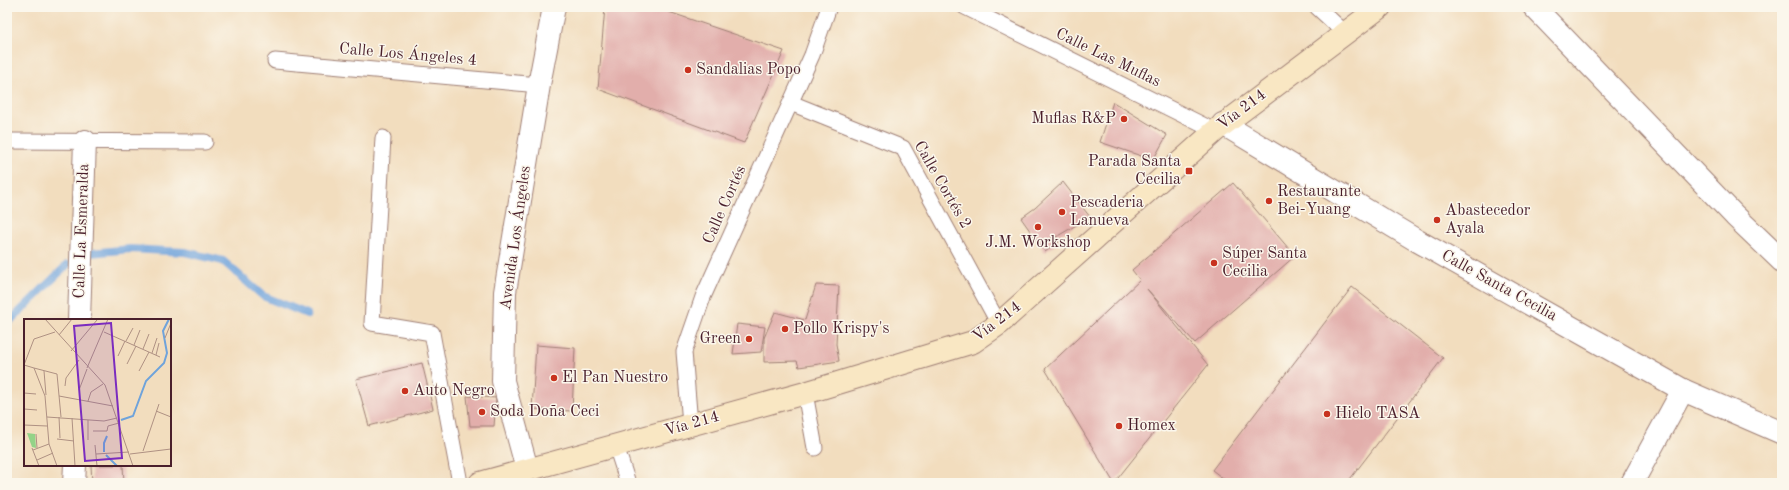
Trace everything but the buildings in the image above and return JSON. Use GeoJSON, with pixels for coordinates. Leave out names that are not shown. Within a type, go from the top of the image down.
{"type":"FeatureCollection","features":[{"type":"Feature","properties":{"kind":"main road","name":"Vía 214"},"geometry":{"type":"LineString","coordinates":[[480,483],[805,393],[973,342],[999,324],[1219,127],[1380,7]]}},
{"type":"Feature","properties":{"kind":"street","name":"Avenida Los Ángeles"},"geometry":{"type":"LineString","coordinates":[[527,469],[503,382],[505,292],[538,86],[554,7]]}},
{"type":"Feature","properties":{"kind":"street"},"geometry":{"type":"LineString","coordinates":[[1534,7],[1735,216],[1782,261]]}},
{"type":"Feature","properties":{"kind":"street","name":"Calle Santa Cecilia"},"geometry":{"type":"LineString","coordinates":[[1219,127],[1683,390],[1782,433]]}},
{"type":"Feature","properties":{"kind":"street","name":"Calle La Esmeralda"},"geometry":{"type":"LineString","coordinates":[[79,319],[85,142]]}},
{"type":"Feature","properties":{"kind":"street"},"geometry":{"type":"LineString","coordinates":[[1632,483],[1683,390]]}},
{"type":"Feature","properties":{"kind":"street"},"geometry":{"type":"LineString","coordinates":[[74,483],[75,466]]}},
{"type":"Feature","properties":{"kind":"lane","name":"Calle Cortés"},"geometry":{"type":"LineString","coordinates":[[690,424],[684,352],[703,297],[812,55],[829,7]]}},
{"type":"Feature","properties":{"kind":"lane","name":"Calle Las Muflas"},"geometry":{"type":"LineString","coordinates":[[964,7],[1219,127]]}},
{"type":"Feature","properties":{"kind":"lane"},"geometry":{"type":"LineString","coordinates":[[1317,7],[1345,33]]}},
{"type":"Feature","properties":{"kind":"lane","name":"Calle Los Ángeles 4"},"geometry":{"type":"LineString","coordinates":[[275,61],[538,86]]}},
{"type":"Feature","properties":{"kind":"lane","name":"Calle Cortés 2"},"geometry":{"type":"LineString","coordinates":[[791,103],[903,148],[999,324]]}},
{"type":"Feature","properties":{"kind":"lane"},"geometry":{"type":"LineString","coordinates":[[383,138],[372,322],[432,332],[460,483]]}},
{"type":"Feature","properties":{"kind":"lane"},"geometry":{"type":"LineString","coordinates":[[7,142],[205,142]]}},
{"type":"Feature","properties":{"kind":"lane"},"geometry":{"type":"LineString","coordinates":[[805,393],[815,448]]}},
{"type":"Feature","properties":{"kind":"lane"},"geometry":{"type":"LineString","coordinates":[[616,446],[628,483]]}},
{"type":"Feature","properties":{"kind":"waterway"},"geometry":{"type":"LineString","coordinates":[[91,253],[130,249],[185,252],[223,261],[263,296],[307,314]]}},
{"type":"Feature","properties":{"kind":"waterway"},"geometry":{"type":"LineString","coordinates":[[7,324],[67,265]]}},
{"type":"Feature","properties":{"kind":"place","name":"Sandalias Popo"},"geometry":{"type":"Point","coordinates":[688,70]}},
{"type":"Feature","properties":{"kind":"place","name":"Muflas R&P"},"geometry":{"type":"Point","coordinates":[1124,119]}},
{"type":"Feature","properties":{"kind":"place","name":"Parada Santa Cecilia"},"geometry":{"type":"Point","coordinates":[1189,171]}},
{"type":"Feature","properties":{"kind":"place","name":"Restaurante Bei-Yuang"},"geometry":{"type":"Point","coordinates":[1269,201]}},
{"type":"Feature","properties":{"kind":"place","name":"Pescaderia Lanueva"},"geometry":{"type":"Point","coordinates":[1062,212]}},
{"type":"Feature","properties":{"kind":"place","name":"Abastecedor Ayala"},"geometry":{"type":"Point","coordinates":[1437,220]}},
{"type":"Feature","properties":{"kind":"place","name":"J.M. Workshop"},"geometry":{"type":"Point","coordinates":[1038,227]}},
{"type":"Feature","properties":{"kind":"place","name":"Súper Santa Cecilia"},"geometry":{"type":"Point","coordinates":[1214,263]}},
{"type":"Feature","properties":{"kind":"place","name":"Pollo Krispy's"},"geometry":{"type":"Point","coordinates":[785,329]}},
{"type":"Feature","properties":{"kind":"place","name":"Green"},"geometry":{"type":"Point","coordinates":[749,339]}},
{"type":"Feature","properties":{"kind":"place","name":"El Pan Nuestro"},"geometry":{"type":"Point","coordinates":[554,378]}},
{"type":"Feature","properties":{"kind":"place","name":"Auto Negro"},"geometry":{"type":"Point","coordinates":[405,391]}},
{"type":"Feature","properties":{"kind":"place","name":"Soda Doña Ceci"},"geometry":{"type":"Point","coordinates":[482,412]}},
{"type":"Feature","properties":{"kind":"place","name":"Hielo TASA"},"geometry":{"type":"Point","coordinates":[1327,414]}},
{"type":"Feature","properties":{"kind":"place","name":"Homex"},"geometry":{"type":"Point","coordinates":[1119,426]}}]}
